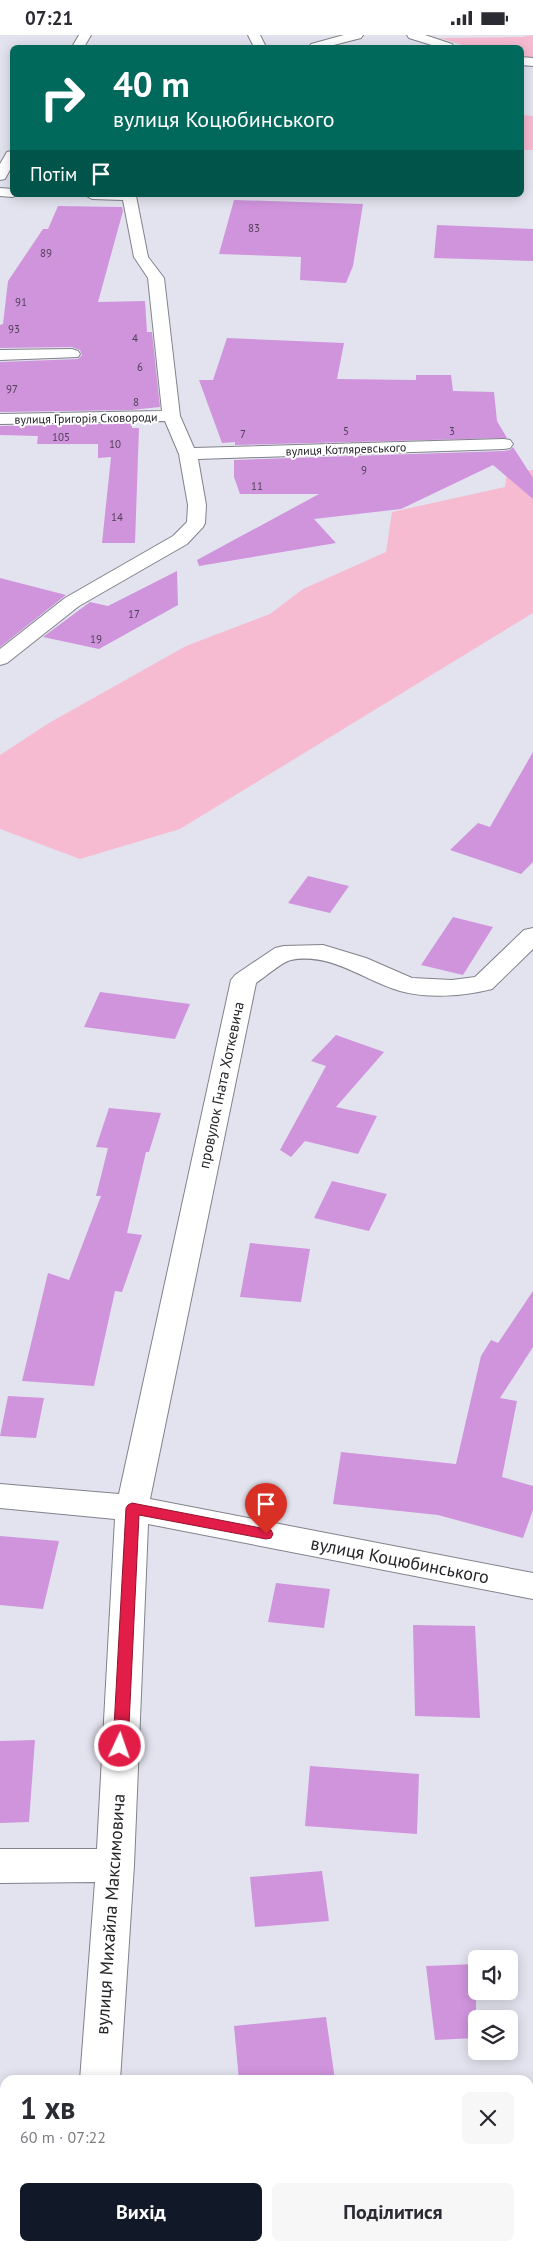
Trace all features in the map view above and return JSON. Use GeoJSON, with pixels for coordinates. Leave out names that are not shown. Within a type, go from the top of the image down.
{"type":"FeatureCollection","features":[{"type":"Feature","properties":{"kind":"street"},"geometry":{"type":"LineString","coordinates":[[322,45],[357,35]]}},
{"type":"Feature","properties":{"kind":"street"},"geometry":{"type":"LineString","coordinates":[[413,35],[442,45]]}},
{"type":"Feature","properties":{"kind":"street"},"geometry":{"type":"LineString","coordinates":[[0,176],[10,158]]}},
{"type":"Feature","properties":{"kind":"street"},"geometry":{"type":"LineString","coordinates":[[0,659],[72,602],[180,540],[196,523],[197,505],[188,454],[171,416],[156,278],[141,257],[129,197]]}},
{"type":"Feature","properties":{"kind":"street"},"geometry":{"type":"LineString","coordinates":[[0,355],[72,354]]}},
{"type":"Feature","properties":{"kind":"street","name":"вулиця Григорія Сковороди"},"geometry":{"type":"LineString","coordinates":[[0,419],[171,416]]}},
{"type":"Feature","properties":{"kind":"street","name":"вулиця Котляревського"},"geometry":{"type":"LineString","coordinates":[[188,454],[504,444]]}},
{"type":"Feature","properties":{"kind":"street","name":"провулок Гната Хоткевича"},"geometry":{"type":"LineString","coordinates":[[132,1508],[244,980],[284,953],[323,952],[357,963],[407,985],[452,988],[483,984],[533,935]]}},
{"type":"Feature","properties":{"kind":"street","name":"вулиця Коцюбинського"},"geometry":{"type":"LineString","coordinates":[[0,1496],[132,1508],[533,1586]]}},
{"type":"Feature","properties":{"kind":"street","name":"вулиця Михайла Максимовича"},"geometry":{"type":"LineString","coordinates":[[100,2075],[114,1865],[132,1508]]}},
{"type":"Feature","properties":{"kind":"street"},"geometry":{"type":"LineString","coordinates":[[0,1867],[114,1865]]}},
{"type":"Feature","properties":{"kind":"shaded area"},"geometry":{"type":"Polygon","coordinates":[[[533,35],[533,58],[524,56],[524,45],[463,45],[440,38],[522,37],[533,35]]]}},
{"type":"Feature","properties":{"kind":"shaded area"},"geometry":{"type":"Polygon","coordinates":[[[524,115],[533,116],[533,150],[524,150],[524,115]]]}},
{"type":"Feature","properties":{"kind":"shaded area"},"geometry":{"type":"Polygon","coordinates":[[[533,470],[533,613],[180,829],[80,859],[0,829],[0,755],[49,723],[186,646],[270,614],[303,589],[386,552],[392,512],[505,487],[507,472],[533,470]]]}},
{"type":"Feature","properties":{"kind":"building"},"geometry":{"type":"Polygon","coordinates":[[[234,200],[363,204],[353,266],[346,283],[300,280],[301,257],[219,254],[234,200]]]}},
{"type":"Feature","properties":{"kind":"building"},"geometry":{"type":"Polygon","coordinates":[[[58,206],[122,207],[123,211],[98,302],[145,301],[147,332],[152,332],[160,407],[131,410],[0,412],[0,362],[78,359],[82,355],[80,350],[72,347],[0,348],[0,325],[3,324],[8,281],[43,229],[48,229],[58,206]]]}},
{"type":"Feature","properties":{"kind":"building"},"geometry":{"type":"Polygon","coordinates":[[[437,225],[533,229],[533,261],[434,258],[437,225]]]}},
{"type":"Feature","properties":{"kind":"building"},"geometry":{"type":"Polygon","coordinates":[[[227,338],[344,343],[337,379],[416,380],[416,375],[451,375],[453,391],[494,392],[497,421],[507,438],[235,445],[235,442],[222,443],[199,380],[213,380],[227,338]]]}},
{"type":"Feature","properties":{"kind":"building"},"geometry":{"type":"Polygon","coordinates":[[[132,423],[132,428],[139,428],[135,543],[102,543],[111,457],[98,458],[98,444],[37,444],[38,436],[0,435],[0,426],[132,423]]]}},
{"type":"Feature","properties":{"kind":"building"},"geometry":{"type":"Polygon","coordinates":[[[513,447],[533,478],[533,499],[493,465],[401,509],[314,519],[336,543],[199,566],[197,560],[319,494],[240,494],[234,477],[234,460],[504,451],[510,450],[513,447]]]}},
{"type":"Feature","properties":{"kind":"building"},"geometry":{"type":"Polygon","coordinates":[[[177,571],[178,605],[99,649],[43,637],[90,602],[108,606],[177,571]]]}},
{"type":"Feature","properties":{"kind":"building"},"geometry":{"type":"Polygon","coordinates":[[[0,578],[66,595],[0,647],[0,578]]]}},
{"type":"Feature","properties":{"kind":"building"},"geometry":{"type":"Polygon","coordinates":[[[533,752],[533,862],[521,874],[450,850],[478,823],[490,827],[533,752]]]}},
{"type":"Feature","properties":{"kind":"building"},"geometry":{"type":"Polygon","coordinates":[[[308,876],[349,886],[330,913],[288,903],[308,876]]]}},
{"type":"Feature","properties":{"kind":"building"},"geometry":{"type":"Polygon","coordinates":[[[453,917],[493,927],[463,975],[421,965],[453,917]]]}},
{"type":"Feature","properties":{"kind":"building"},"geometry":{"type":"Polygon","coordinates":[[[100,992],[190,1004],[175,1039],[84,1027],[100,992]]]}},
{"type":"Feature","properties":{"kind":"building"},"geometry":{"type":"Polygon","coordinates":[[[336,1035],[384,1052],[336,1107],[377,1116],[358,1154],[305,1141],[291,1157],[280,1150],[326,1066],[311,1061],[336,1035]]]}},
{"type":"Feature","properties":{"kind":"building"},"geometry":{"type":"Polygon","coordinates":[[[109,1108],[161,1113],[149,1152],[146,1152],[127,1233],[142,1235],[122,1292],[115,1291],[94,1386],[22,1381],[48,1273],[69,1280],[101,1196],[96,1196],[108,1148],[96,1147],[109,1108]]]}},
{"type":"Feature","properties":{"kind":"building"},"geometry":{"type":"Polygon","coordinates":[[[332,1181],[387,1194],[369,1231],[314,1218],[332,1181]]]}},
{"type":"Feature","properties":{"kind":"building"},"geometry":{"type":"Polygon","coordinates":[[[250,1243],[310,1249],[301,1302],[240,1297],[250,1243]]]}},
{"type":"Feature","properties":{"kind":"building"},"geometry":{"type":"Polygon","coordinates":[[[533,1291],[533,1347],[500,1398],[517,1401],[502,1477],[533,1486],[533,1510],[523,1538],[438,1515],[333,1504],[341,1452],[456,1464],[481,1356],[491,1340],[498,1343],[533,1291]]]}},
{"type":"Feature","properties":{"kind":"building"},"geometry":{"type":"Polygon","coordinates":[[[8,1396],[44,1398],[36,1438],[0,1436],[8,1396]]]}},
{"type":"Feature","properties":{"kind":"building"},"geometry":{"type":"Polygon","coordinates":[[[0,1536],[59,1541],[43,1609],[0,1605],[0,1536]]]}},
{"type":"Feature","properties":{"kind":"building"},"geometry":{"type":"Polygon","coordinates":[[[276,1583],[330,1589],[324,1628],[268,1622],[276,1583]]]}},
{"type":"Feature","properties":{"kind":"building"},"geometry":{"type":"Polygon","coordinates":[[[413,1625],[475,1626],[480,1718],[415,1716],[413,1625]]]}},
{"type":"Feature","properties":{"kind":"building"},"geometry":{"type":"Polygon","coordinates":[[[35,1740],[29,1822],[0,1823],[0,1741],[35,1740]]]}},
{"type":"Feature","properties":{"kind":"building"},"geometry":{"type":"Polygon","coordinates":[[[310,1766],[419,1774],[417,1834],[305,1826],[310,1766]]]}},
{"type":"Feature","properties":{"kind":"building"},"geometry":{"type":"Polygon","coordinates":[[[322,1871],[329,1921],[255,1927],[250,1877],[322,1871]]]}},
{"type":"Feature","properties":{"kind":"building"},"geometry":{"type":"Polygon","coordinates":[[[468,1964],[468,2000],[476,2000],[476,2010],[468,2010],[468,2038],[435,2040],[426,1966],[468,1964]]]}},
{"type":"Feature","properties":{"kind":"building"},"geometry":{"type":"Polygon","coordinates":[[[326,2017],[334,2075],[239,2075],[234,2026],[326,2017]]]}},
{"type":"Feature","properties":{"kind":"route"},"geometry":{"type":"LineString","coordinates":[[120,1746],[132,1508],[266,1534]]}}]}
